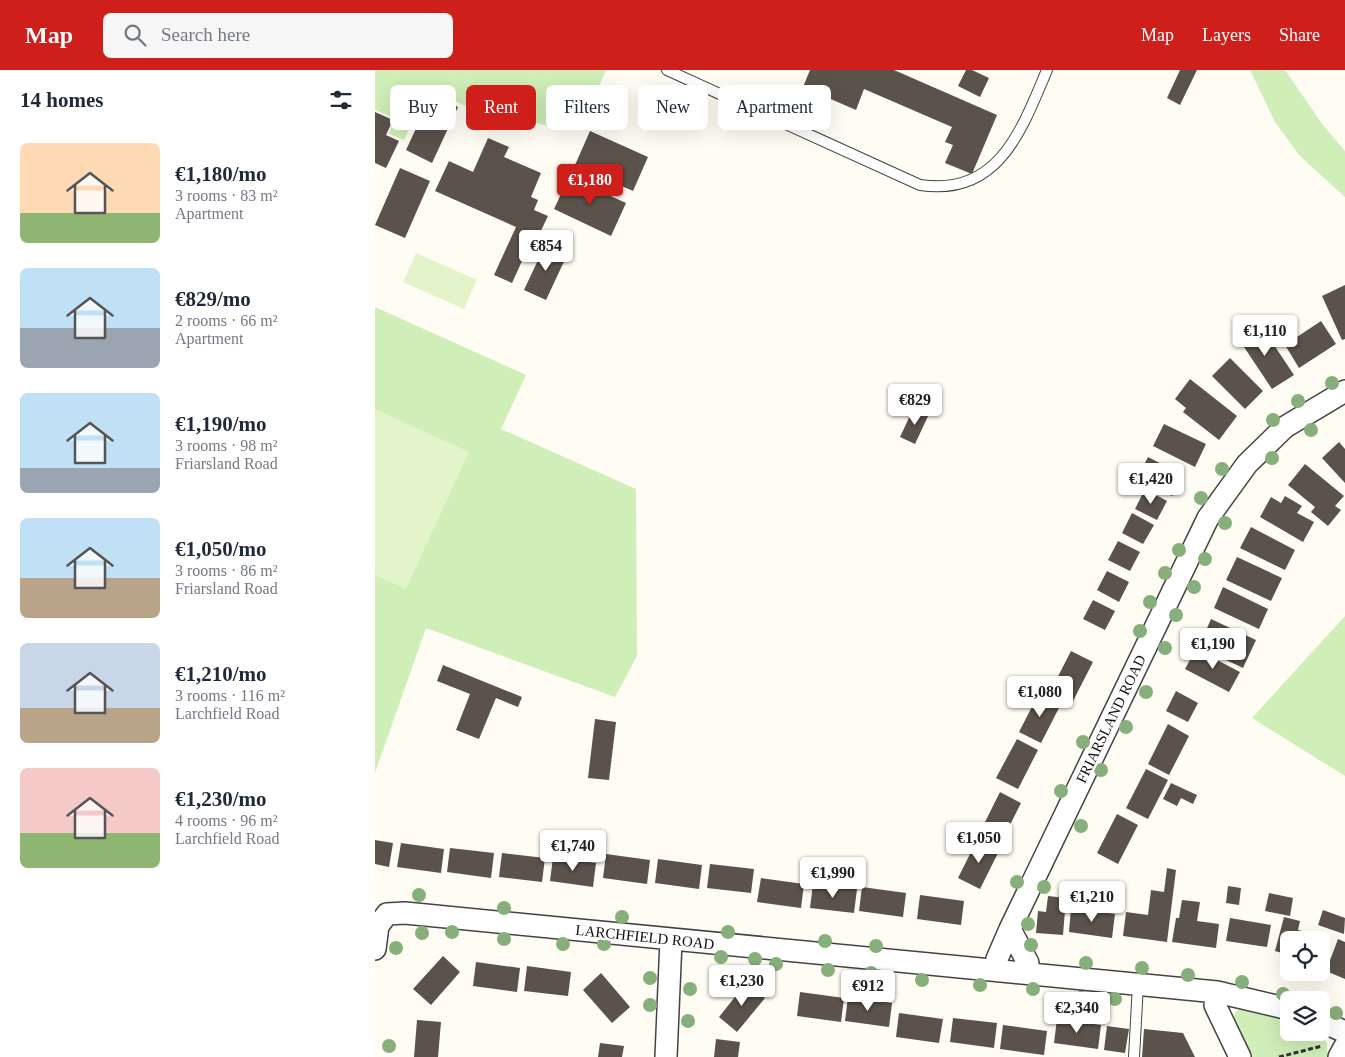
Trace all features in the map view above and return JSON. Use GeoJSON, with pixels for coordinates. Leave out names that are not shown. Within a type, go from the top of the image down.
{"type":"FeatureCollection","features":[{"type":"Feature","properties":{"kind":"street","name":"FRIARSLAND ROAD"},"geometry":{"type":"LineString","coordinates":[[995,970],[997,959],[1010,928],[1208,518],[1247,464],[1285,427],[1345,391]]}},
{"type":"Feature","properties":{"kind":"street"},"geometry":{"type":"LineString","coordinates":[[375,949],[378,926],[382,915]]}},
{"type":"Feature","properties":{"kind":"street","name":"LARCHFIELD ROAD"},"geometry":{"type":"LineString","coordinates":[[382,915],[422,915],[1217,992],[1280,1007]]}},
{"type":"Feature","properties":{"kind":"street"},"geometry":{"type":"LineString","coordinates":[[1010,928],[1028,963],[1027,973]]}},
{"type":"Feature","properties":{"kind":"street"},"geometry":{"type":"LineString","coordinates":[[666,1057],[671,940]]}},
{"type":"Feature","properties":{"kind":"street"},"geometry":{"type":"LineString","coordinates":[[1217,992],[1215,1005],[1240,1057]]}},
{"type":"Feature","properties":{"kind":"street"},"geometry":{"type":"LineString","coordinates":[[1330,1032],[1343,1047]]}},
{"type":"Feature","properties":{"kind":"lane"},"geometry":{"type":"LineString","coordinates":[[667,70],[920,185],[937,187],[964,181],[988,172],[998,163],[1020,131],[1047,70]]}},
{"type":"Feature","properties":{"kind":"lane"},"geometry":{"type":"LineString","coordinates":[[1134,1057],[1138,984]]}},
{"type":"Feature","properties":{"kind":"path"},"geometry":{"type":"LineString","coordinates":[[1279,1057],[1327,1044],[1343,1047]]}},
{"type":"Feature","properties":{"kind":"green space"},"geometry":{"type":"Polygon","coordinates":[[[375,70],[606,70],[600,85],[546,85],[546,125],[536,123],[536,85],[466,85],[466,106],[456,102],[456,85],[390,85],[390,116],[375,110],[375,70]]]}},
{"type":"Feature","properties":{"kind":"green space"},"geometry":{"type":"Polygon","coordinates":[[[1250,70],[1285,70],[1323,125],[1345,151],[1345,197],[1299,155],[1275,122],[1250,70]]]}},
{"type":"Feature","properties":{"kind":"green space"},"geometry":{"type":"Polygon","coordinates":[[[390,130],[409,130],[404,140],[389,134],[390,130]]]}},
{"type":"Feature","properties":{"kind":"green space"},"geometry":{"type":"Polygon","coordinates":[[[416,253],[477,280],[464,309],[403,282],[416,253]]]}},
{"type":"Feature","properties":{"kind":"green space"},"geometry":{"type":"Polygon","coordinates":[[[375,307],[526,375],[501,429],[636,489],[637,656],[615,697],[426,628],[375,773],[375,307]]]}},
{"type":"Feature","properties":{"kind":"green space"},"geometry":{"type":"Polygon","coordinates":[[[375,409],[469,452],[406,589],[375,575],[375,409]]]}},
{"type":"Feature","properties":{"kind":"green space"},"geometry":{"type":"Polygon","coordinates":[[[1345,616],[1345,776],[1252,718],[1345,616]]]}},
{"type":"Feature","properties":{"kind":"green space"},"geometry":{"type":"Polygon","coordinates":[[[1245,1008],[1280,1018],[1280,1041],[1326,1041],[1327,1057],[1250,1057],[1233,1018],[1236,1011],[1245,1008]]]}},
{"type":"Feature","properties":{"kind":"building"},"geometry":{"type":"Polygon","coordinates":[[[810,70],[894,70],[997,115],[972,174],[945,163],[953,145],[945,142],[952,127],[864,89],[856,110],[831,99],[831,85],[804,85],[810,70]]]}},
{"type":"Feature","properties":{"kind":"building"},"geometry":{"type":"Polygon","coordinates":[[[966,70],[972,70],[989,78],[980,97],[958,86],[966,70]]]}},
{"type":"Feature","properties":{"kind":"building"},"geometry":{"type":"Polygon","coordinates":[[[1180,70],[1197,70],[1180,105],[1167,98],[1180,70]]]}},
{"type":"Feature","properties":{"kind":"building"},"geometry":{"type":"Polygon","coordinates":[[[375,112],[390,119],[390,126],[386,135],[399,141],[386,168],[375,163],[375,112]]]}},
{"type":"Feature","properties":{"kind":"building"},"geometry":{"type":"Polygon","coordinates":[[[415,130],[447,130],[432,163],[406,150],[415,130]]]}},
{"type":"Feature","properties":{"kind":"building"},"geometry":{"type":"Polygon","coordinates":[[[590,131],[648,157],[633,191],[575,165],[590,131]]]}},
{"type":"Feature","properties":{"kind":"building"},"geometry":{"type":"Polygon","coordinates":[[[488,138],[509,147],[504,157],[541,173],[531,197],[538,200],[534,210],[548,216],[538,237],[534,235],[512,283],[494,275],[516,227],[435,191],[449,161],[473,172],[488,138]]]}},
{"type":"Feature","properties":{"kind":"building"},"geometry":{"type":"Polygon","coordinates":[[[400,168],[430,181],[405,238],[375,225],[400,168]]]}},
{"type":"Feature","properties":{"kind":"building"},"geometry":{"type":"Polygon","coordinates":[[[569,177],[626,203],[611,236],[554,209],[569,177]]]}},
{"type":"Feature","properties":{"kind":"building"},"geometry":{"type":"Polygon","coordinates":[[[546,243],[568,253],[546,300],[524,290],[546,243]]]}},
{"type":"Feature","properties":{"kind":"building"},"geometry":{"type":"Polygon","coordinates":[[[1345,285],[1345,339],[1342,340],[1322,296],[1345,285]]]}},
{"type":"Feature","properties":{"kind":"building"},"geometry":{"type":"Polygon","coordinates":[[[1321,321],[1336,344],[1299,368],[1285,345],[1321,321]]]}},
{"type":"Feature","properties":{"kind":"building"},"geometry":{"type":"Polygon","coordinates":[[[1250,325],[1259,338],[1266,333],[1294,375],[1272,389],[1236,335],[1250,325]]]}},
{"type":"Feature","properties":{"kind":"building"},"geometry":{"type":"Polygon","coordinates":[[[1230,358],[1263,391],[1245,409],[1212,376],[1230,358]]]}},
{"type":"Feature","properties":{"kind":"building"},"geometry":{"type":"Polygon","coordinates":[[[1190,379],[1237,416],[1219,440],[1183,412],[1186,408],[1175,399],[1190,379]]]}},
{"type":"Feature","properties":{"kind":"building"},"geometry":{"type":"Polygon","coordinates":[[[914,407],[929,414],[915,444],[900,437],[914,407]]]}},
{"type":"Feature","properties":{"kind":"building"},"geometry":{"type":"Polygon","coordinates":[[[1164,424],[1206,444],[1195,467],[1153,446],[1164,424]]]}},
{"type":"Feature","properties":{"kind":"building"},"geometry":{"type":"Polygon","coordinates":[[[1339,442],[1345,449],[1345,483],[1322,458],[1339,442]]]}},
{"type":"Feature","properties":{"kind":"building"},"geometry":{"type":"Polygon","coordinates":[[[1148,457],[1183,475],[1172,496],[1137,479],[1148,457]]]}},
{"type":"Feature","properties":{"kind":"building"},"geometry":{"type":"Polygon","coordinates":[[[1305,464],[1344,496],[1335,506],[1341,510],[1328,526],[1311,512],[1315,507],[1288,485],[1305,464]]]}},
{"type":"Feature","properties":{"kind":"building"},"geometry":{"type":"Polygon","coordinates":[[[1145,489],[1167,501],[1157,520],[1135,509],[1145,489]]]}},
{"type":"Feature","properties":{"kind":"building"},"geometry":{"type":"Polygon","coordinates":[[[1285,496],[1302,506],[1297,513],[1314,522],[1303,542],[1260,517],[1271,497],[1281,503],[1285,496]]]}},
{"type":"Feature","properties":{"kind":"building"},"geometry":{"type":"Polygon","coordinates":[[[1132,513],[1154,525],[1143,544],[1122,533],[1132,513]]]}},
{"type":"Feature","properties":{"kind":"building"},"geometry":{"type":"Polygon","coordinates":[[[1251,527],[1295,550],[1285,570],[1240,548],[1251,527]]]}},
{"type":"Feature","properties":{"kind":"building"},"geometry":{"type":"Polygon","coordinates":[[[1118,541],[1140,552],[1130,571],[1108,560],[1118,541]]]}},
{"type":"Feature","properties":{"kind":"building"},"geometry":{"type":"Polygon","coordinates":[[[1237,557],[1282,578],[1271,601],[1226,580],[1237,557]]]}},
{"type":"Feature","properties":{"kind":"building"},"geometry":{"type":"Polygon","coordinates":[[[1107,571],[1129,582],[1119,602],[1097,590],[1107,571]]]}},
{"type":"Feature","properties":{"kind":"building"},"geometry":{"type":"Polygon","coordinates":[[[1223,587],[1268,609],[1259,629],[1214,608],[1223,587]]]}},
{"type":"Feature","properties":{"kind":"building"},"geometry":{"type":"Polygon","coordinates":[[[1093,600],[1115,611],[1105,630],[1083,619],[1093,600]]]}},
{"type":"Feature","properties":{"kind":"building"},"geometry":{"type":"Polygon","coordinates":[[[1211,619],[1256,640],[1243,668],[1226,660],[1229,654],[1201,642],[1211,619]]]}},
{"type":"Feature","properties":{"kind":"building"},"geometry":{"type":"Polygon","coordinates":[[[1196,649],[1240,672],[1229,692],[1185,669],[1196,649]]]}},
{"type":"Feature","properties":{"kind":"building"},"geometry":{"type":"Polygon","coordinates":[[[1071,651],[1093,662],[1073,701],[1051,690],[1071,651]]]}},
{"type":"Feature","properties":{"kind":"building"},"geometry":{"type":"Polygon","coordinates":[[[443,665],[522,697],[518,707],[496,698],[479,739],[456,730],[470,694],[437,681],[443,665]]]}},
{"type":"Feature","properties":{"kind":"building"},"geometry":{"type":"Polygon","coordinates":[[[1176,691],[1198,703],[1188,722],[1166,711],[1176,691]]]}},
{"type":"Feature","properties":{"kind":"building"},"geometry":{"type":"Polygon","coordinates":[[[1039,693],[1061,704],[1041,743],[1019,732],[1039,693]]]}},
{"type":"Feature","properties":{"kind":"building"},"geometry":{"type":"Polygon","coordinates":[[[595,719],[616,722],[609,780],[588,778],[595,719]]]}},
{"type":"Feature","properties":{"kind":"building"},"geometry":{"type":"Polygon","coordinates":[[[1168,724],[1189,736],[1169,775],[1148,764],[1168,724]]]}},
{"type":"Feature","properties":{"kind":"building"},"geometry":{"type":"Polygon","coordinates":[[[1017,739],[1038,750],[1018,789],[996,778],[1017,739]]]}},
{"type":"Feature","properties":{"kind":"building"},"geometry":{"type":"Polygon","coordinates":[[[1146,769],[1168,780],[1148,819],[1126,808],[1146,769]]]}},
{"type":"Feature","properties":{"kind":"building"},"geometry":{"type":"Polygon","coordinates":[[[1171,783],[1197,795],[1193,804],[1181,798],[1177,806],[1163,799],[1171,783]]]}},
{"type":"Feature","properties":{"kind":"building"},"geometry":{"type":"Polygon","coordinates":[[[1000,792],[1021,803],[1001,843],[980,832],[1000,792]]]}},
{"type":"Feature","properties":{"kind":"building"},"geometry":{"type":"Polygon","coordinates":[[[1117,814],[1138,825],[1118,864],[1097,853],[1117,814]]]}},
{"type":"Feature","properties":{"kind":"building"},"geometry":{"type":"Polygon","coordinates":[[[978,838],[1000,849],[980,889],[958,878],[978,838]]]}},
{"type":"Feature","properties":{"kind":"building"},"geometry":{"type":"Polygon","coordinates":[[[375,840],[393,843],[389,867],[375,864],[375,840]]]}},
{"type":"Feature","properties":{"kind":"building"},"geometry":{"type":"Polygon","coordinates":[[[401,843],[444,849],[441,873],[397,867],[401,843]]]}},
{"type":"Feature","properties":{"kind":"building"},"geometry":{"type":"Polygon","coordinates":[[[450,848],[494,853],[491,878],[447,872],[450,848]]]}},
{"type":"Feature","properties":{"kind":"building"},"geometry":{"type":"Polygon","coordinates":[[[502,853],[545,858],[542,882],[499,877],[502,853]]]}},
{"type":"Feature","properties":{"kind":"building"},"geometry":{"type":"Polygon","coordinates":[[[606,854],[650,860],[647,884],[603,878],[606,854]]]}},
{"type":"Feature","properties":{"kind":"building"},"geometry":{"type":"Polygon","coordinates":[[[553,857],[596,863],[593,887],[550,881],[553,857]]]}},
{"type":"Feature","properties":{"kind":"building"},"geometry":{"type":"Polygon","coordinates":[[[658,859],[702,865],[699,889],[655,883],[658,859]]]}},
{"type":"Feature","properties":{"kind":"building"},"geometry":{"type":"Polygon","coordinates":[[[710,864],[754,869],[751,893],[707,888],[710,864]]]}},
{"type":"Feature","properties":{"kind":"building"},"geometry":{"type":"Polygon","coordinates":[[[1167,868],[1176,870],[1167,942],[1123,936],[1126,912],[1148,915],[1151,890],[1164,892],[1167,868]]]}},
{"type":"Feature","properties":{"kind":"building"},"geometry":{"type":"Polygon","coordinates":[[[761,878],[804,884],[801,908],[757,902],[761,878]]]}},
{"type":"Feature","properties":{"kind":"building"},"geometry":{"type":"Polygon","coordinates":[[[813,884],[857,889],[854,913],[810,908],[813,884]]]}},
{"type":"Feature","properties":{"kind":"building"},"geometry":{"type":"Polygon","coordinates":[[[1228,886],[1241,888],[1239,905],[1226,903],[1228,886]]]}},
{"type":"Feature","properties":{"kind":"building"},"geometry":{"type":"Polygon","coordinates":[[[862,887],[906,893],[903,917],[859,911],[862,887]]]}},
{"type":"Feature","properties":{"kind":"building"},"geometry":{"type":"Polygon","coordinates":[[[1269,893],[1293,898],[1290,916],[1265,911],[1269,893]]]}},
{"type":"Feature","properties":{"kind":"building"},"geometry":{"type":"Polygon","coordinates":[[[920,895],[964,901],[961,925],[917,919],[920,895]]]}},
{"type":"Feature","properties":{"kind":"building"},"geometry":{"type":"Polygon","coordinates":[[[1048,896],[1066,898],[1063,935],[1036,933],[1038,911],[1046,912],[1048,896]]]}},
{"type":"Feature","properties":{"kind":"building"},"geometry":{"type":"Polygon","coordinates":[[[1182,900],[1200,902],[1197,921],[1219,924],[1216,948],[1172,942],[1176,918],[1179,918],[1182,900]]]}},
{"type":"Feature","properties":{"kind":"building"},"geometry":{"type":"Polygon","coordinates":[[[1071,908],[1115,914],[1112,938],[1069,932],[1071,908]]]}},
{"type":"Feature","properties":{"kind":"building"},"geometry":{"type":"Polygon","coordinates":[[[1323,910],[1345,918],[1344,934],[1318,925],[1323,910]]]}},
{"type":"Feature","properties":{"kind":"building"},"geometry":{"type":"Polygon","coordinates":[[[1284,917],[1300,921],[1298,930],[1302,931],[1280,931],[1284,917]]]}},
{"type":"Feature","properties":{"kind":"building"},"geometry":{"type":"Polygon","coordinates":[[[1230,918],[1271,925],[1267,947],[1226,941],[1230,918]]]}},
{"type":"Feature","properties":{"kind":"building"},"geometry":{"type":"Polygon","coordinates":[[[1280,932],[1280,952],[1275,951],[1280,932]]]}},
{"type":"Feature","properties":{"kind":"building"},"geometry":{"type":"Polygon","coordinates":[[[1338,939],[1345,942],[1345,979],[1330,973],[1330,960],[1338,939]]]}},
{"type":"Feature","properties":{"kind":"building"},"geometry":{"type":"Polygon","coordinates":[[[443,956],[460,972],[431,1005],[413,989],[443,956]]]}},
{"type":"Feature","properties":{"kind":"building"},"geometry":{"type":"Polygon","coordinates":[[[476,962],[520,968],[517,992],[473,986],[476,962]]]}},
{"type":"Feature","properties":{"kind":"building"},"geometry":{"type":"Polygon","coordinates":[[[527,966],[571,972],[568,996],[524,991],[527,966]]]}},
{"type":"Feature","properties":{"kind":"building"},"geometry":{"type":"Polygon","coordinates":[[[601,973],[630,1007],[612,1023],[583,990],[601,973]]]}},
{"type":"Feature","properties":{"kind":"building"},"geometry":{"type":"Polygon","coordinates":[[[746,983],[765,998],[737,1032],[719,1017],[746,983]]]}},
{"type":"Feature","properties":{"kind":"building"},"geometry":{"type":"Polygon","coordinates":[[[800,992],[844,998],[841,1022],[797,1016],[800,992]]]}},
{"type":"Feature","properties":{"kind":"building"},"geometry":{"type":"Polygon","coordinates":[[[848,997],[892,1003],[889,1027],[845,1021],[848,997]]]}},
{"type":"Feature","properties":{"kind":"building"},"geometry":{"type":"Polygon","coordinates":[[[899,1013],[943,1019],[939,1043],[896,1037],[899,1013]]]}},
{"type":"Feature","properties":{"kind":"building"},"geometry":{"type":"Polygon","coordinates":[[[953,1018],[997,1023],[994,1048],[950,1042],[953,1018]]]}},
{"type":"Feature","properties":{"kind":"building"},"geometry":{"type":"Polygon","coordinates":[[[1057,1019],[1101,1025],[1098,1049],[1054,1043],[1057,1019]]]}},
{"type":"Feature","properties":{"kind":"building"},"geometry":{"type":"Polygon","coordinates":[[[417,1020],[441,1022],[438,1057],[414,1057],[417,1020]]]}},
{"type":"Feature","properties":{"kind":"building"},"geometry":{"type":"Polygon","coordinates":[[[1003,1025],[1047,1031],[1044,1055],[1000,1049],[1003,1025]]]}},
{"type":"Feature","properties":{"kind":"building"},"geometry":{"type":"Polygon","coordinates":[[[1107,1026],[1129,1029],[1125,1053],[1104,1050],[1107,1026]]]}},
{"type":"Feature","properties":{"kind":"building"},"geometry":{"type":"Polygon","coordinates":[[[1144,1029],[1183,1033],[1195,1057],[1142,1057],[1144,1029]]]}},
{"type":"Feature","properties":{"kind":"building"},"geometry":{"type":"Polygon","coordinates":[[[716,1039],[740,1042],[738,1057],[714,1057],[716,1039]]]}},
{"type":"Feature","properties":{"kind":"building"},"geometry":{"type":"Polygon","coordinates":[[[600,1043],[624,1046],[622,1057],[598,1057],[600,1043]]]}}]}
